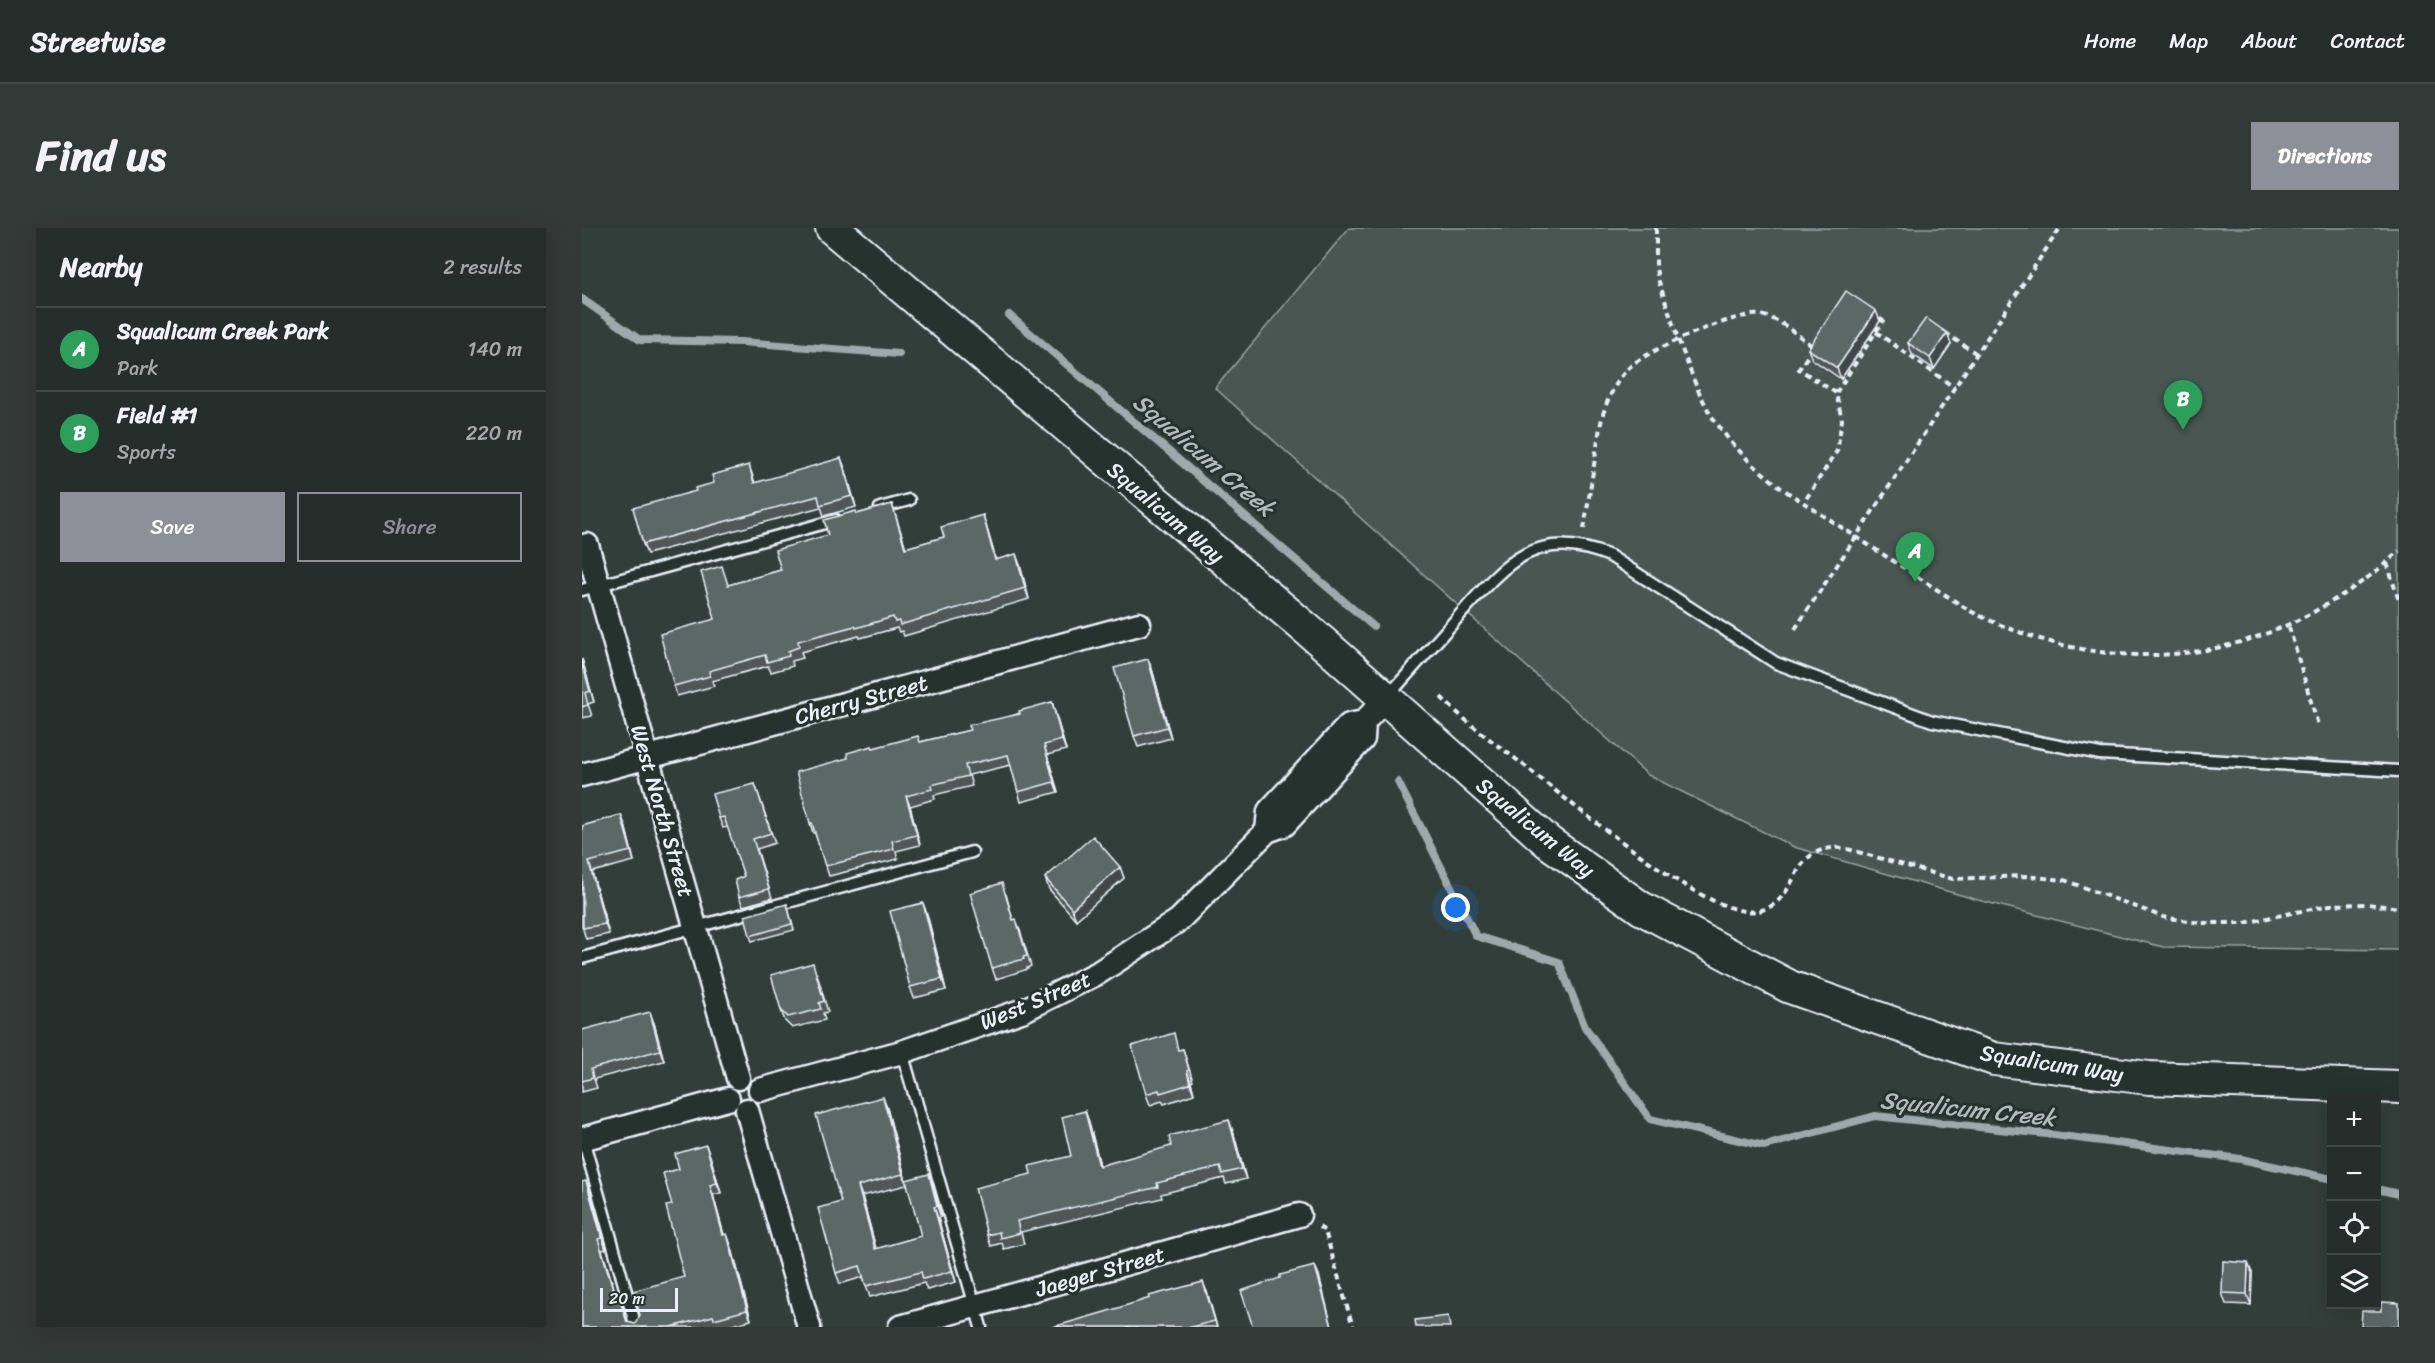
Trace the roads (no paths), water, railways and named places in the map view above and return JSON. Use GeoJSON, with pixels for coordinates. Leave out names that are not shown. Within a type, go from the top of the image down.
{"type":"FeatureCollection","features":[{"type":"Feature","properties":{"kind":"street","name":"Squalicum Way"},"geometry":{"type":"LineString","coordinates":[[832,228],[1386,698],[1557,849],[1641,908],[1790,987],[1994,1059],[2149,1078],[2399,1087]]}},
{"type":"Feature","properties":{"kind":"street","name":"West North Street"},"geometry":{"type":"LineString","coordinates":[[587,545],[590,588],[647,757],[738,1078]]}},
{"type":"Feature","properties":{"kind":"street","name":"Cherry Street"},"geometry":{"type":"LineString","coordinates":[[582,775],[1139,624]]}},
{"type":"Feature","properties":{"kind":"street","name":"West Street"},"geometry":{"type":"LineString","coordinates":[[760,1090],[902,1052],[1024,1010],[1098,973],[1179,920],[1267,831],[1269,811],[1349,725],[1364,722],[1386,698]]}},
{"type":"Feature","properties":{"kind":"street"},"geometry":{"type":"LineString","coordinates":[[738,1078],[750,1079],[760,1090],[759,1101],[747,1110],[735,1109],[728,1099],[727,1089],[738,1078]]}},
{"type":"Feature","properties":{"kind":"street"},"geometry":{"type":"LineString","coordinates":[[583,1139],[728,1099]]}},
{"type":"Feature","properties":{"kind":"street"},"geometry":{"type":"LineString","coordinates":[[747,1110],[809,1327]]}},
{"type":"Feature","properties":{"kind":"street","name":"Jaeger Street"},"geometry":{"type":"LineString","coordinates":[[900,1327],[978,1316],[1299,1215]]}},
{"type":"Feature","properties":{"kind":"lane"},"geometry":{"type":"LineString","coordinates":[[863,513],[909,500]]}},
{"type":"Feature","properties":{"kind":"lane"},"geometry":{"type":"LineString","coordinates":[[590,588],[852,516]]}},
{"type":"Feature","properties":{"kind":"lane"},"geometry":{"type":"LineString","coordinates":[[1386,698],[1501,569],[1530,553],[1547,547],[1567,545],[1592,549],[1610,556],[1776,663],[1932,721],[2100,754],[2399,771]]}},
{"type":"Feature","properties":{"kind":"lane"},"geometry":{"type":"LineString","coordinates":[[582,958],[972,852]]}},
{"type":"Feature","properties":{"kind":"lane"},"geometry":{"type":"LineString","coordinates":[[902,1052],[978,1316]]}},
{"type":"Feature","properties":{"kind":"lane"},"geometry":{"type":"LineString","coordinates":[[583,1139],[636,1327]]}},
{"type":"Feature","properties":{"kind":"waterway","name":"Squalicum Creek"},"geometry":{"type":"LineString","coordinates":[[582,299],[640,340],[741,342],[899,354]]}},
{"type":"Feature","properties":{"kind":"waterway","name":"Squalicum Creek"},"geometry":{"type":"LineString","coordinates":[[1009,315],[1373,626]]}},
{"type":"Feature","properties":{"kind":"waterway","name":"Squalicum Creek"},"geometry":{"type":"LineString","coordinates":[[1398,782],[1476,936],[1559,962],[1585,1027],[1650,1119],[1764,1146],[1875,1116],[2046,1134],[2241,1159],[2327,1178]]}},
{"type":"Feature","properties":{"kind":"waterway","name":"Squalicum Creek"},"geometry":{"type":"LineString","coordinates":[[2381,1190],[2399,1194]]}},
{"type":"Feature","properties":{"kind":"place","name":"Field #1"},"geometry":{"type":"Point","coordinates":[2183,430]}},
{"type":"Feature","properties":{"kind":"place","name":"Squalicum Creek Park"},"geometry":{"type":"Point","coordinates":[1915,582]}}]}
